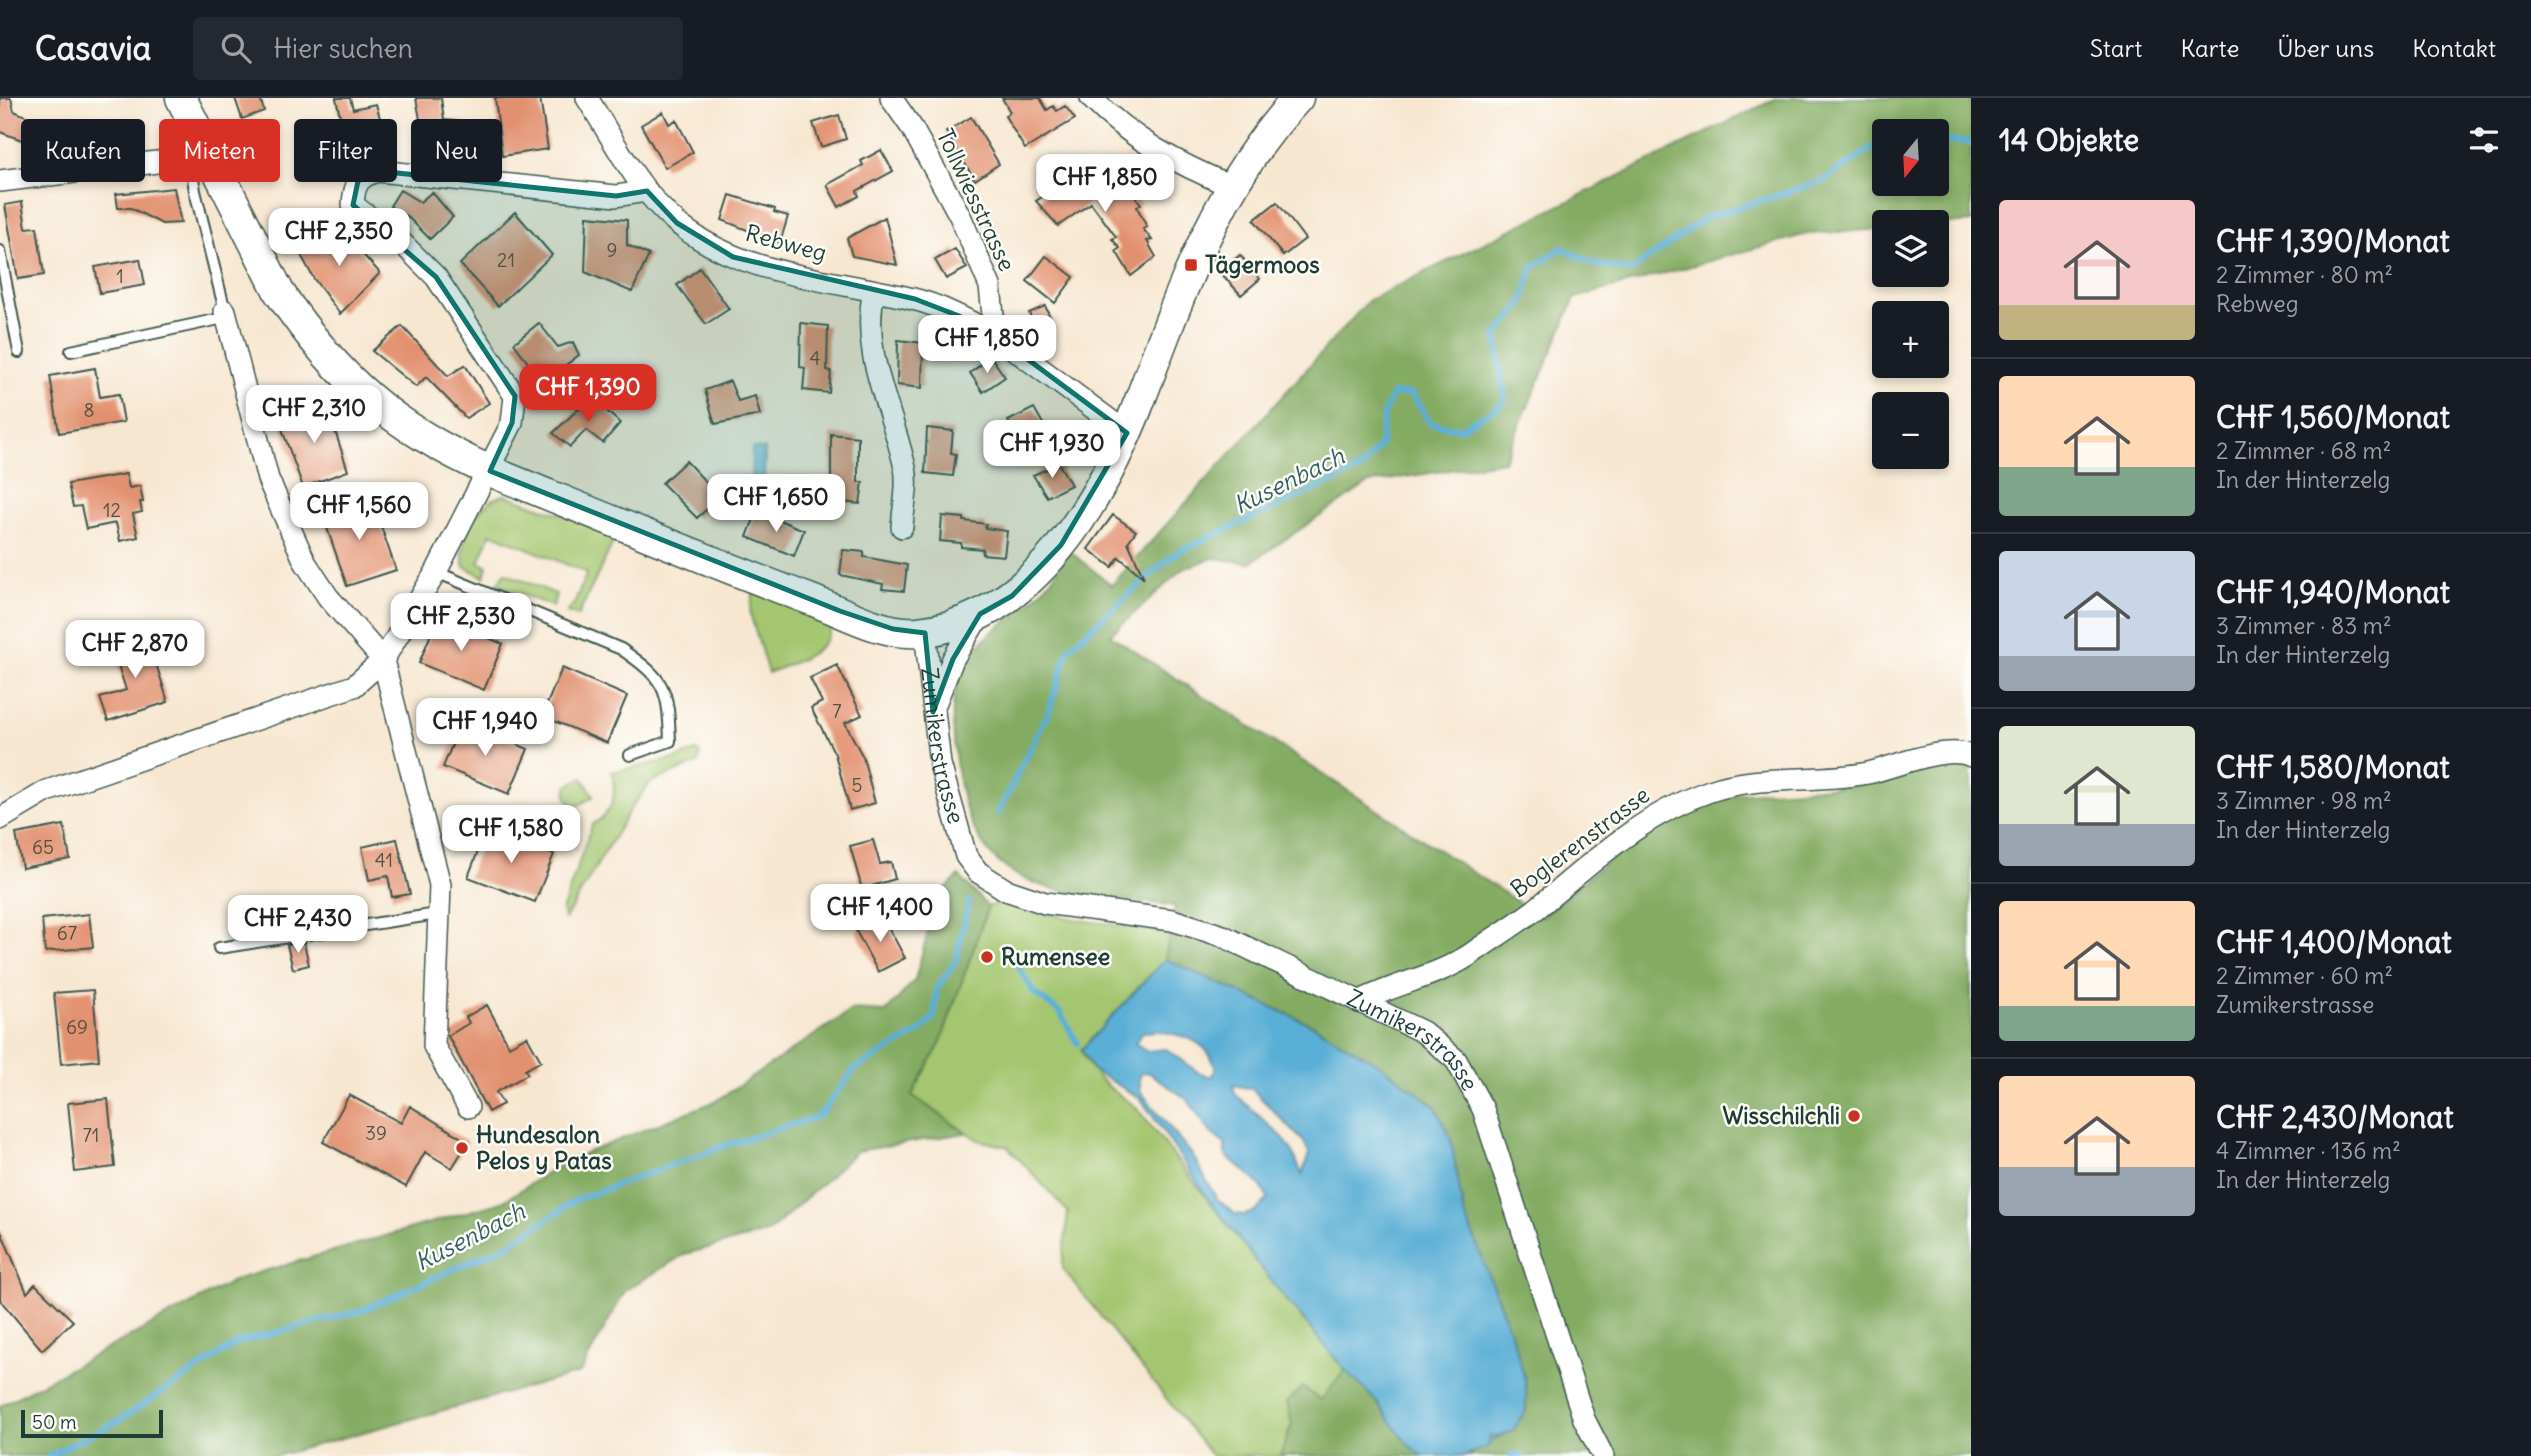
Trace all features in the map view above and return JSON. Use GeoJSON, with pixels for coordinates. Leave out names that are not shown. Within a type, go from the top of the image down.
{"type":"FeatureCollection","features":[{"type":"Feature","properties":{"kind":"main road"},"geometry":{"type":"LineString","coordinates":[[181,98],[187,119]]}},
{"type":"Feature","properties":{"kind":"main road"},"geometry":{"type":"LineString","coordinates":[[214,182],[279,292],[329,359],[369,398],[403,425],[444,450],[490,471],[850,615],[904,632],[925,631],[961,623],[1012,596],[1060,545],[1089,503],[1127,433],[1189,270],[1231,186],[1253,152],[1298,98]]}},
{"type":"Feature","properties":{"kind":"street","name":"Rebweg"},"geometry":{"type":"LineString","coordinates":[[587,98],[647,191],[677,223],[733,257],[764,268],[915,299],[960,316],[995,335]]}},
{"type":"Feature","properties":{"kind":"street","name":"Tollwiesstrasse"},"geometry":{"type":"LineString","coordinates":[[891,98],[912,128],[960,216],[990,286],[995,335]]}},
{"type":"Feature","properties":{"kind":"street"},"geometry":{"type":"LineString","coordinates":[[1091,98],[1140,141],[1183,166],[1231,186]]}},
{"type":"Feature","properties":{"kind":"street"},"geometry":{"type":"LineString","coordinates":[[0,181],[159,159]]}},
{"type":"Feature","properties":{"kind":"street"},"geometry":{"type":"LineString","coordinates":[[0,819],[47,791],[354,686],[383,660],[436,572],[490,471],[512,423],[515,396],[436,277],[397,238],[352,205],[358,181],[365,175],[378,172],[616,196],[647,191]]}},
{"type":"Feature","properties":{"kind":"street"},"geometry":{"type":"LineString","coordinates":[[874,290],[869,330],[874,368],[906,471],[902,527]]}},
{"type":"Feature","properties":{"kind":"street"},"geometry":{"type":"LineString","coordinates":[[225,314],[268,479],[305,562],[328,597],[383,660],[440,885],[434,1046],[468,1107]]}},
{"type":"Feature","properties":{"kind":"street"},"geometry":{"type":"LineString","coordinates":[[995,335],[1127,433]]}},
{"type":"Feature","properties":{"kind":"street"},"geometry":{"type":"LineString","coordinates":[[933,712],[944,678],[980,614]]}},
{"type":"Feature","properties":{"kind":"street","name":"Zumikerstrasse"},"geometry":{"type":"LineString","coordinates":[[925,631],[933,712],[950,807],[966,856],[978,872],[1006,890],[1045,902],[1198,927],[1423,1032],[1443,1047],[1468,1079],[1483,1109],[1584,1419],[1603,1456]]}},
{"type":"Feature","properties":{"kind":"street","name":"Boglerenstrasse"},"geometry":{"type":"LineString","coordinates":[[1359,1002],[1389,986],[1427,976],[1467,957],[1532,911],[1639,825],[1677,803],[1714,789],[1742,784],[1856,775],[1945,753],[1971,756]]}},
{"type":"Feature","properties":{"kind":"lane"},"geometry":{"type":"LineString","coordinates":[[71,351],[225,314],[195,191],[196,182]]}},
{"type":"Feature","properties":{"kind":"lane"},"geometry":{"type":"LineString","coordinates":[[0,251],[19,352]]}},
{"type":"Feature","properties":{"kind":"lane"},"geometry":{"type":"LineString","coordinates":[[436,572],[621,649],[648,668],[668,697],[670,741],[630,755]]}},
{"type":"Feature","properties":{"kind":"lane"},"geometry":{"type":"LineString","coordinates":[[219,948],[437,914]]}},
{"type":"Feature","properties":{"kind":"highlighted area"},"geometry":{"type":"Polygon","coordinates":[[[378,171],[616,196],[647,191],[677,223],[733,257],[915,299],[959,316],[995,335],[1127,433],[1061,545],[1012,596],[980,614],[953,659],[933,712],[925,633],[893,629],[840,611],[490,471],[512,423],[515,396],[436,277],[353,205],[358,181],[378,171]]]}},
{"type":"Feature","properties":{"kind":"green space"},"geometry":{"type":"Polygon","coordinates":[[[1777,98],[1971,98],[1971,222],[1949,224],[1949,210],[1872,210],[1872,230],[1807,234],[1575,298],[1504,461],[1369,483],[1250,563],[1213,558],[1183,569],[1110,635],[1541,917],[1625,847],[1672,816],[1696,805],[1738,794],[1868,782],[1933,764],[1971,767],[1971,1456],[1464,1456],[1513,1431],[1526,1384],[1516,1347],[1463,1209],[1451,1140],[1436,1107],[1382,1066],[1314,1026],[1165,959],[1175,906],[1095,897],[1060,891],[1029,881],[1003,865],[981,842],[966,808],[956,762],[953,702],[958,679],[969,657],[986,638],[1039,593],[1069,551],[1112,585],[1369,300],[1777,98]]]}},
{"type":"Feature","properties":{"kind":"green space"},"geometry":{"type":"Polygon","coordinates":[[[505,495],[617,534],[578,616],[567,612],[575,602],[587,573],[491,533],[479,562],[487,566],[484,577],[465,567],[463,547],[471,524],[486,505],[505,495]]]}},
{"type":"Feature","properties":{"kind":"green space"},"geometry":{"type":"Polygon","coordinates":[[[505,573],[556,594],[553,607],[497,584],[505,573]]]}},
{"type":"Feature","properties":{"kind":"green space"},"geometry":{"type":"Polygon","coordinates":[[[754,589],[831,626],[823,644],[797,662],[768,673],[750,613],[754,589]]]}},
{"type":"Feature","properties":{"kind":"green space"},"geometry":{"type":"Polygon","coordinates":[[[696,751],[700,754],[698,763],[651,782],[631,808],[565,919],[562,911],[592,825],[605,815],[612,803],[612,772],[675,759],[696,751]]]}},
{"type":"Feature","properties":{"kind":"green space"},"geometry":{"type":"Polygon","coordinates":[[[582,777],[594,796],[579,805],[571,804],[566,796],[567,786],[582,777]]]}},
{"type":"Feature","properties":{"kind":"green space"},"geometry":{"type":"Polygon","coordinates":[[[959,876],[988,907],[940,1044],[912,1095],[966,1133],[857,1151],[769,1232],[685,1254],[625,1291],[580,1373],[276,1456],[0,1456],[0,1406],[237,1279],[502,1202],[566,1161],[716,1101],[852,1010],[886,1012],[915,980],[937,898],[959,876]]]}},
{"type":"Feature","properties":{"kind":"green space"},"geometry":{"type":"Polygon","coordinates":[[[998,903],[1080,920],[1172,933],[1165,959],[1081,1050],[1085,1059],[1103,1082],[1135,1106],[1276,1287],[1345,1370],[1375,1400],[1408,1445],[1423,1456],[1212,1456],[1062,1268],[1068,1212],[1008,1147],[978,1140],[911,1095],[940,1044],[988,907],[998,903]]]}},
{"type":"Feature","properties":{"kind":"green space"},"geometry":{"type":"Polygon","coordinates":[[[1345,1370],[1375,1400],[1408,1445],[1423,1456],[1280,1456],[1292,1424],[1287,1403],[1302,1387],[1321,1400],[1345,1370]]]}},
{"type":"Feature","properties":{"kind":"water"},"geometry":{"type":"Polygon","coordinates":[[[752,448],[765,449],[764,481],[751,480],[752,448]]]}},
{"type":"Feature","properties":{"kind":"water","name":"Rumensee"},"geometry":{"type":"Polygon","coordinates":[[[1165,959],[1314,1026],[1382,1066],[1436,1107],[1451,1140],[1463,1209],[1516,1347],[1526,1384],[1526,1410],[1513,1431],[1495,1438],[1490,1436],[1489,1446],[1464,1456],[1423,1456],[1408,1445],[1375,1400],[1345,1370],[1276,1287],[1206,1195],[1141,1099],[1093,1070],[1081,1050],[1165,959]],[[1158,1031],[1143,1032],[1135,1043],[1147,1051],[1166,1049],[1198,1072],[1211,1077],[1216,1069],[1212,1059],[1201,1046],[1186,1038],[1158,1031]],[[1148,1072],[1140,1074],[1140,1091],[1193,1156],[1217,1199],[1235,1214],[1244,1215],[1256,1211],[1268,1199],[1265,1192],[1225,1154],[1225,1144],[1211,1133],[1188,1100],[1148,1072]],[[1233,1085],[1235,1094],[1283,1138],[1293,1152],[1302,1175],[1309,1153],[1304,1142],[1252,1089],[1233,1085]]]}},
{"type":"Feature","properties":{"kind":"building"},"geometry":{"type":"Polygon","coordinates":[[[0,98],[11,98],[14,111],[32,119],[21,119],[21,140],[0,132],[0,98]]]}},
{"type":"Feature","properties":{"kind":"building"},"geometry":{"type":"Polygon","coordinates":[[[235,98],[260,98],[264,111],[242,119],[235,98]]]}},
{"type":"Feature","properties":{"kind":"building"},"geometry":{"type":"Polygon","coordinates":[[[336,98],[350,98],[353,109],[376,104],[380,119],[341,119],[336,98]]]}},
{"type":"Feature","properties":{"kind":"building"},"geometry":{"type":"Polygon","coordinates":[[[416,98],[441,98],[444,119],[420,119],[416,98]]]}},
{"type":"Feature","properties":{"kind":"building"},"geometry":{"type":"Polygon","coordinates":[[[495,98],[540,98],[548,149],[502,156],[502,119],[498,119],[495,98]]]}},
{"type":"Feature","properties":{"kind":"building"},"geometry":{"type":"Polygon","coordinates":[[[1002,98],[1040,98],[1047,110],[1053,106],[1057,111],[1065,106],[1075,119],[1025,149],[1005,116],[1010,112],[1002,98]]]}},
{"type":"Feature","properties":{"kind":"building"},"geometry":{"type":"Polygon","coordinates":[[[663,112],[669,124],[676,120],[693,152],[665,168],[641,125],[663,112]]]}},
{"type":"Feature","properties":{"kind":"building"},"geometry":{"type":"Polygon","coordinates":[[[839,115],[846,139],[821,147],[813,123],[839,115]]]}},
{"type":"Feature","properties":{"kind":"building"},"geometry":{"type":"Polygon","coordinates":[[[971,117],[999,164],[975,180],[946,132],[971,117]]]}},
{"type":"Feature","properties":{"kind":"building"},"geometry":{"type":"Polygon","coordinates":[[[881,150],[893,171],[857,191],[859,196],[839,207],[827,185],[863,165],[861,161],[881,150]]]}},
{"type":"Feature","properties":{"kind":"building"},"geometry":{"type":"Polygon","coordinates":[[[1095,173],[1106,180],[1112,176],[1120,185],[1123,180],[1141,204],[1137,207],[1147,227],[1143,229],[1152,240],[1147,241],[1156,257],[1131,276],[1116,251],[1120,248],[1112,239],[1116,237],[1091,203],[1058,226],[1036,201],[1077,174],[1083,182],[1095,173]]]}},
{"type":"Feature","properties":{"kind":"building"},"geometry":{"type":"Polygon","coordinates":[[[174,188],[181,223],[162,224],[131,208],[118,208],[116,194],[174,188]]]}},
{"type":"Feature","properties":{"kind":"building"},"geometry":{"type":"Polygon","coordinates":[[[400,190],[420,202],[432,192],[453,217],[430,239],[408,217],[390,206],[400,190]]]}},
{"type":"Feature","properties":{"kind":"building"},"geometry":{"type":"Polygon","coordinates":[[[730,195],[775,209],[774,212],[788,216],[780,243],[722,220],[730,195]]]}},
{"type":"Feature","properties":{"kind":"building"},"geometry":{"type":"Polygon","coordinates":[[[22,202],[26,228],[37,227],[44,275],[18,279],[5,205],[22,202]]]}},
{"type":"Feature","properties":{"kind":"building"},"geometry":{"type":"Polygon","coordinates":[[[1277,202],[1305,239],[1283,256],[1254,220],[1277,202]]]}},
{"type":"Feature","properties":{"kind":"building"},"geometry":{"type":"Polygon","coordinates":[[[515,212],[552,255],[498,306],[460,264],[515,212]]]}},
{"type":"Feature","properties":{"kind":"building"},"geometry":{"type":"Polygon","coordinates":[[[587,216],[627,220],[627,245],[649,255],[632,292],[585,272],[587,216]]]}},
{"type":"Feature","properties":{"kind":"building"},"geometry":{"type":"Polygon","coordinates":[[[885,217],[897,265],[852,256],[847,238],[885,217]]]}},
{"type":"Feature","properties":{"kind":"building"},"geometry":{"type":"Polygon","coordinates":[[[335,224],[380,273],[340,314],[314,279],[301,255],[335,224]]]}},
{"type":"Feature","properties":{"kind":"building"},"geometry":{"type":"Polygon","coordinates":[[[955,249],[967,268],[946,279],[935,260],[955,249]]]}},
{"type":"Feature","properties":{"kind":"building"},"geometry":{"type":"Polygon","coordinates":[[[1240,255],[1260,279],[1241,295],[1220,272],[1240,255]]]}},
{"type":"Feature","properties":{"kind":"building"},"geometry":{"type":"Polygon","coordinates":[[[1046,256],[1074,277],[1055,303],[1027,281],[1046,256]]]}},
{"type":"Feature","properties":{"kind":"building"},"geometry":{"type":"Polygon","coordinates":[[[140,259],[145,285],[100,293],[95,267],[140,259]]]}},
{"type":"Feature","properties":{"kind":"building"},"geometry":{"type":"Polygon","coordinates":[[[700,268],[729,309],[706,324],[677,285],[700,268]]]}},
{"type":"Feature","properties":{"kind":"building"},"geometry":{"type":"Polygon","coordinates":[[[1045,306],[1053,323],[1037,331],[1029,313],[1045,306]]]}},
{"type":"Feature","properties":{"kind":"building"},"geometry":{"type":"Polygon","coordinates":[[[539,323],[558,347],[573,342],[579,355],[542,383],[514,343],[539,323]]]}},
{"type":"Feature","properties":{"kind":"building"},"geometry":{"type":"Polygon","coordinates":[[[801,323],[828,326],[827,370],[831,371],[829,393],[803,390],[805,368],[800,367],[801,323]]]}},
{"type":"Feature","properties":{"kind":"building"},"geometry":{"type":"Polygon","coordinates":[[[402,326],[448,376],[465,365],[489,403],[466,418],[426,377],[416,387],[372,351],[402,326]]]}},
{"type":"Feature","properties":{"kind":"building"},"geometry":{"type":"Polygon","coordinates":[[[898,340],[923,343],[922,388],[897,385],[898,340]]]}},
{"type":"Feature","properties":{"kind":"building"},"geometry":{"type":"Polygon","coordinates":[[[991,357],[1005,377],[983,392],[970,373],[991,357]]]}},
{"type":"Feature","properties":{"kind":"building"},"geometry":{"type":"Polygon","coordinates":[[[95,368],[100,397],[119,394],[124,422],[59,433],[50,376],[95,368]]]}},
{"type":"Feature","properties":{"kind":"building"},"geometry":{"type":"Polygon","coordinates":[[[730,381],[738,401],[755,396],[760,415],[715,424],[705,390],[730,381]]]}},
{"type":"Feature","properties":{"kind":"building"},"geometry":{"type":"Polygon","coordinates":[[[591,397],[620,423],[603,443],[586,430],[570,447],[553,433],[591,397]]]}},
{"type":"Feature","properties":{"kind":"building"},"geometry":{"type":"Polygon","coordinates":[[[326,403],[348,471],[303,487],[279,421],[326,403]]]}},
{"type":"Feature","properties":{"kind":"building"},"geometry":{"type":"Polygon","coordinates":[[[1034,408],[1046,429],[1021,442],[1008,421],[1034,408]]]}},
{"type":"Feature","properties":{"kind":"building"},"geometry":{"type":"Polygon","coordinates":[[[927,428],[953,431],[951,453],[956,454],[953,476],[925,473],[927,428]]]}},
{"type":"Feature","properties":{"kind":"building"},"geometry":{"type":"Polygon","coordinates":[[[831,434],[858,437],[858,482],[863,482],[860,504],[833,501],[835,479],[831,479],[831,434]]]}},
{"type":"Feature","properties":{"kind":"building"},"geometry":{"type":"Polygon","coordinates":[[[686,461],[720,497],[697,518],[662,483],[686,461]]]}},
{"type":"Feature","properties":{"kind":"building"},"geometry":{"type":"Polygon","coordinates":[[[1059,464],[1071,485],[1047,497],[1033,475],[1059,464]]]}},
{"type":"Feature","properties":{"kind":"building"},"geometry":{"type":"Polygon","coordinates":[[[126,474],[129,488],[140,486],[142,512],[133,514],[138,537],[120,541],[116,523],[86,529],[81,506],[73,507],[68,484],[126,474]]]}},
{"type":"Feature","properties":{"kind":"building"},"geometry":{"type":"Polygon","coordinates":[[[371,497],[396,570],[347,586],[323,516],[371,497]]]}},
{"type":"Feature","properties":{"kind":"building"},"geometry":{"type":"Polygon","coordinates":[[[757,511],[804,530],[794,556],[747,537],[757,511]]]}},
{"type":"Feature","properties":{"kind":"building"},"geometry":{"type":"Polygon","coordinates":[[[1113,515],[1136,531],[1128,542],[1144,578],[1119,557],[1112,567],[1088,549],[1113,515]]]}},
{"type":"Feature","properties":{"kind":"building"},"geometry":{"type":"Polygon","coordinates":[[[942,516],[964,518],[964,521],[986,524],[985,528],[1007,531],[1004,556],[982,554],[983,549],[940,541],[942,516]]]}},
{"type":"Feature","properties":{"kind":"building"},"geometry":{"type":"Polygon","coordinates":[[[843,550],[864,552],[864,557],[907,565],[904,591],[882,589],[883,584],[840,575],[843,550]]]}},
{"type":"Feature","properties":{"kind":"building"},"geometry":{"type":"Polygon","coordinates":[[[438,617],[503,644],[484,690],[419,663],[438,617]]]}},
{"type":"Feature","properties":{"kind":"building"},"geometry":{"type":"Polygon","coordinates":[[[147,635],[168,702],[108,721],[100,698],[126,690],[112,646],[147,635]]]}},
{"type":"Feature","properties":{"kind":"building"},"geometry":{"type":"Polygon","coordinates":[[[837,665],[862,715],[845,723],[863,757],[875,803],[850,810],[835,754],[811,708],[822,702],[810,678],[837,665]]]}},
{"type":"Feature","properties":{"kind":"building"},"geometry":{"type":"Polygon","coordinates":[[[562,668],[627,696],[607,743],[542,716],[562,668]]]}},
{"type":"Feature","properties":{"kind":"building"},"geometry":{"type":"Polygon","coordinates":[[[462,721],[528,749],[509,794],[443,767],[462,721]]]}},
{"type":"Feature","properties":{"kind":"building"},"geometry":{"type":"Polygon","coordinates":[[[64,825],[70,859],[22,868],[16,834],[64,825]]]}},
{"type":"Feature","properties":{"kind":"building"},"geometry":{"type":"Polygon","coordinates":[[[487,828],[554,854],[535,902],[468,877],[487,828]]]}},
{"type":"Feature","properties":{"kind":"building"},"geometry":{"type":"Polygon","coordinates":[[[397,839],[410,894],[392,897],[388,876],[369,880],[362,847],[397,839]]]}},
{"type":"Feature","properties":{"kind":"building"},"geometry":{"type":"Polygon","coordinates":[[[873,840],[880,864],[891,862],[895,879],[862,889],[850,846],[873,840]]]}},
{"type":"Feature","properties":{"kind":"building"},"geometry":{"type":"Polygon","coordinates":[[[89,914],[93,947],[45,952],[42,919],[89,914]]]}},
{"type":"Feature","properties":{"kind":"building"},"geometry":{"type":"Polygon","coordinates":[[[883,917],[905,958],[878,972],[856,931],[883,917]]]}},
{"type":"Feature","properties":{"kind":"building"},"geometry":{"type":"Polygon","coordinates":[[[304,943],[309,965],[293,969],[287,945],[304,943]]]}},
{"type":"Feature","properties":{"kind":"building"},"geometry":{"type":"Polygon","coordinates":[[[93,990],[99,1060],[61,1064],[54,993],[93,990]]]}},
{"type":"Feature","properties":{"kind":"building"},"geometry":{"type":"Polygon","coordinates":[[[487,1005],[509,1046],[527,1036],[541,1061],[525,1070],[528,1074],[496,1092],[503,1104],[488,1112],[448,1036],[469,1023],[466,1017],[487,1005]]]}},
{"type":"Feature","properties":{"kind":"building"},"geometry":{"type":"Polygon","coordinates":[[[349,1095],[401,1123],[410,1106],[468,1142],[452,1168],[425,1152],[406,1187],[323,1142],[349,1095]]]}},
{"type":"Feature","properties":{"kind":"building"},"geometry":{"type":"Polygon","coordinates":[[[108,1099],[115,1167],[75,1172],[68,1103],[108,1099]]]}},
{"type":"Feature","properties":{"kind":"building"},"geometry":{"type":"Polygon","coordinates":[[[0,1229],[27,1293],[35,1284],[73,1321],[42,1350],[0,1300],[0,1229]]]}},
{"type":"Feature","properties":{"kind":"waterway","name":"Kusenbach"},"geometry":{"type":"LineString","coordinates":[[1950,141],[1971,142]]}},
{"type":"Feature","properties":{"kind":"waterway","name":"Kusenbach"},"geometry":{"type":"LineString","coordinates":[[998,813],[1048,714],[1069,648],[1165,562],[1178,552],[1362,468],[1381,444],[1384,412],[1393,394],[1412,394],[1430,423],[1460,429],[1495,409],[1505,400],[1496,336],[1522,304],[1533,267],[1562,248],[1595,264],[1631,271],[1705,218],[1823,181],[1872,149]]}},
{"type":"Feature","properties":{"kind":"waterway","name":"Kusenbach"},"geometry":{"type":"LineString","coordinates":[[49,1456],[118,1421],[239,1342],[360,1311],[508,1245],[576,1200],[721,1147],[819,1116],[855,1069],[918,1033],[934,1017],[937,988],[956,961],[969,901]]}},
{"type":"Feature","properties":{"kind":"waterway"},"geometry":{"type":"LineString","coordinates":[[1014,959],[1034,993],[1060,1012],[1077,1043]]}},
{"type":"Feature","properties":{"kind":"waterway"},"geometry":{"type":"LineString","coordinates":[[1511,1456],[1521,1456]]}},
{"type":"Feature","properties":{"kind":"place","name":"Tägermoos"},"geometry":{"type":"Point","coordinates":[1191,265]}},
{"type":"Feature","properties":{"kind":"place","name":"Rumensee"},"geometry":{"type":"Point","coordinates":[987,957]}},
{"type":"Feature","properties":{"kind":"place","name":"Wisschilchli"},"geometry":{"type":"Point","coordinates":[1854,1116]}},
{"type":"Feature","properties":{"kind":"place","name":"Hundesalon Pelos y Patas"},"geometry":{"type":"Point","coordinates":[462,1148]}}]}
